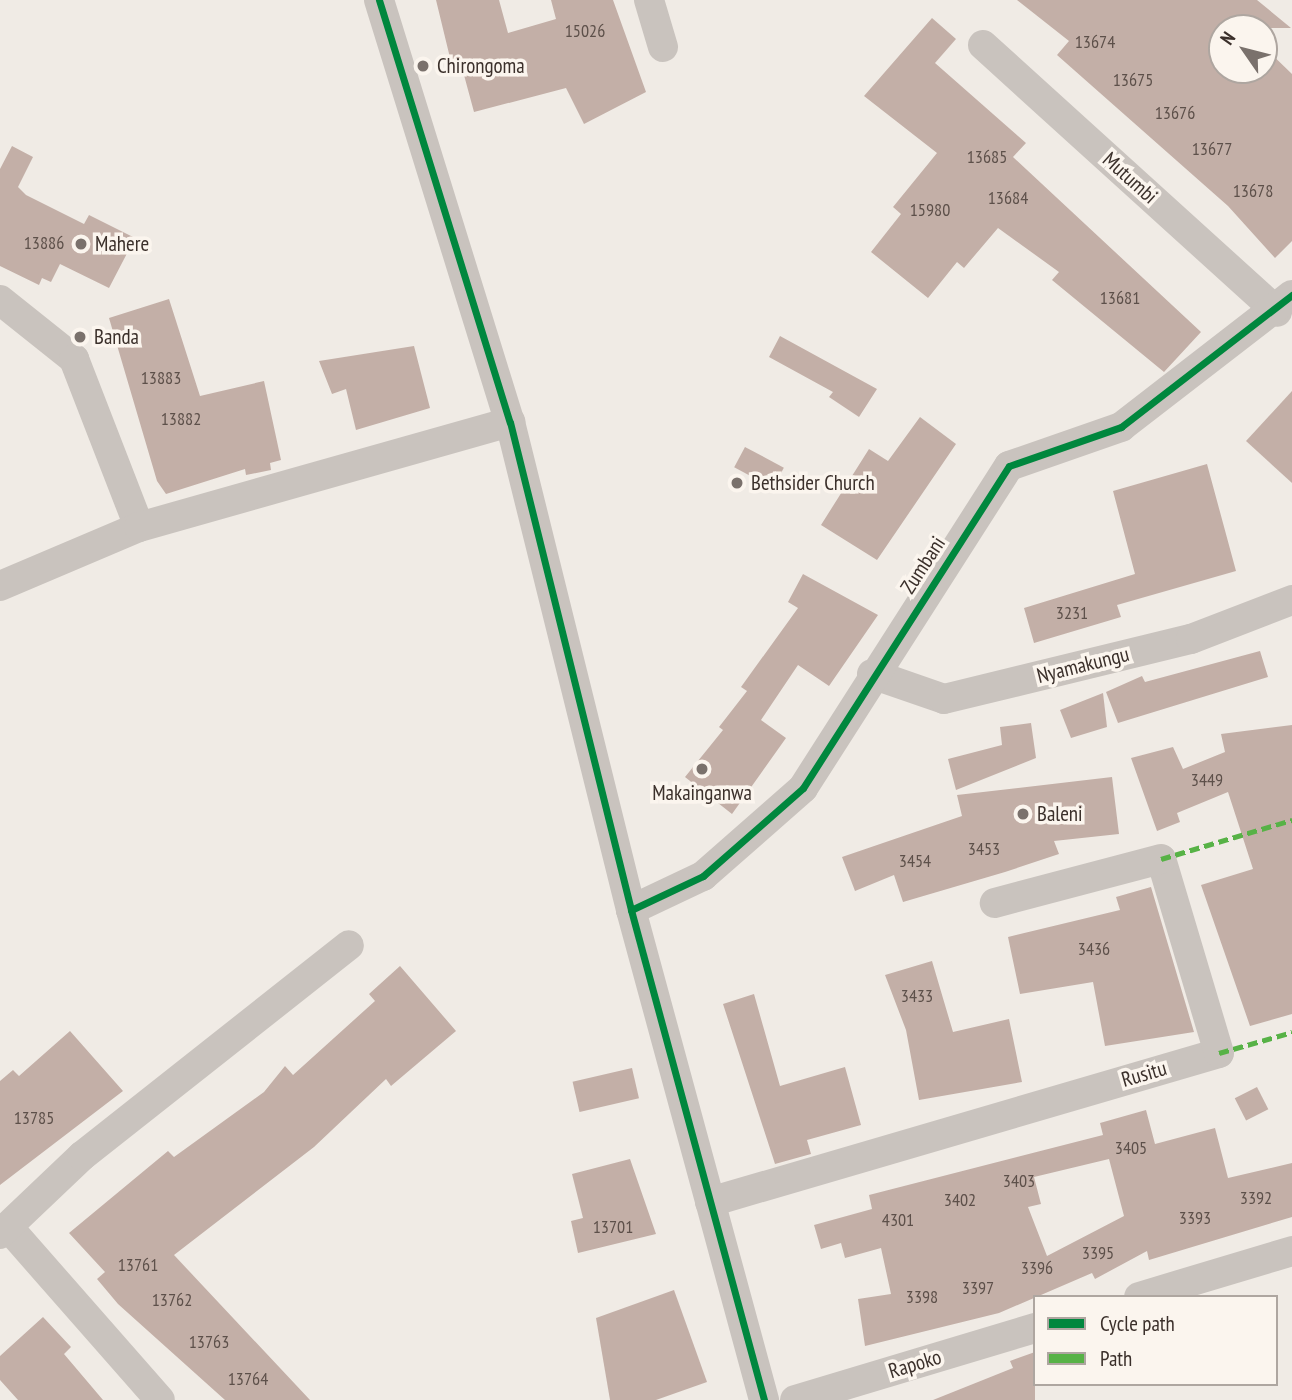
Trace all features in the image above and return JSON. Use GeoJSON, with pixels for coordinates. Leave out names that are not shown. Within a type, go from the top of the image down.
{"type":"FeatureCollection","features":[{"type":"Feature","properties":{"kind":"street"},"geometry":{"type":"LineString","coordinates":[[379,0],[510,422],[631,910],[764,1400]]}},
{"type":"Feature","properties":{"kind":"street"},"geometry":{"type":"LineString","coordinates":[[649,0],[663,47]]}},
{"type":"Feature","properties":{"kind":"street","name":"Mutumbi"},"geometry":{"type":"LineString","coordinates":[[983,45],[1285,304]]}},
{"type":"Feature","properties":{"kind":"street"},"geometry":{"type":"LineString","coordinates":[[0,300],[74,359],[139,527]]}},
{"type":"Feature","properties":{"kind":"street","name":"Zumbani"},"geometry":{"type":"LineString","coordinates":[[631,910],[703,876],[803,788],[872,674],[1009,466],[1121,426],[1285,304]]}},
{"type":"Feature","properties":{"kind":"street"},"geometry":{"type":"LineString","coordinates":[[0,586],[139,527],[510,422]]}},
{"type":"Feature","properties":{"kind":"street","name":"Nyamakungu"},"geometry":{"type":"LineString","coordinates":[[872,674],[944,699],[1191,639],[1292,600]]}},
{"type":"Feature","properties":{"kind":"street","name":"Rusitu"},"geometry":{"type":"LineString","coordinates":[[710,1202],[1219,1053],[1161,859],[995,903]]}},
{"type":"Feature","properties":{"kind":"street"},"geometry":{"type":"LineString","coordinates":[[160,1400],[4,1231],[82,1156],[349,945]]}},
{"type":"Feature","properties":{"kind":"street"},"geometry":{"type":"LineString","coordinates":[[1146,1295],[1292,1251]]}},
{"type":"Feature","properties":{"kind":"street","name":"Rapoko"},"geometry":{"type":"LineString","coordinates":[[795,1400],[1033,1329]]}},
{"type":"Feature","properties":{"kind":"building"},"geometry":{"type":"Polygon","coordinates":[[[436,0],[499,0],[508,33],[556,19],[551,0],[613,0],[646,92],[584,124],[566,88],[474,112],[461,64],[452,66],[436,0]]]}},
{"type":"Feature","properties":{"kind":"building"},"geometry":{"type":"Polygon","coordinates":[[[1017,0],[1257,0],[1274,14],[1208,14],[1208,84],[1278,84],[1278,60],[1292,74],[1292,241],[1275,258],[1228,206],[1057,55],[1069,41],[1017,0]]]}},
{"type":"Feature","properties":{"kind":"building"},"geometry":{"type":"Polygon","coordinates":[[[1278,17],[1291,28],[1278,28],[1278,17]]]}},
{"type":"Feature","properties":{"kind":"building"},"geometry":{"type":"Polygon","coordinates":[[[932,18],[956,39],[935,63],[1026,143],[1013,157],[1201,332],[1164,372],[1052,280],[1059,272],[998,228],[964,268],[957,262],[928,298],[871,252],[901,214],[893,207],[937,153],[864,96],[932,18]]]}},
{"type":"Feature","properties":{"kind":"building"},"geometry":{"type":"Polygon","coordinates":[[[12,146],[33,157],[18,187],[26,195],[84,224],[89,215],[135,238],[109,288],[60,264],[51,282],[42,278],[39,285],[0,266],[0,169],[12,146]]]}},
{"type":"Feature","properties":{"kind":"building"},"geometry":{"type":"Polygon","coordinates":[[[169,299],[200,396],[264,381],[281,460],[270,463],[271,470],[246,475],[245,469],[166,494],[157,481],[109,318],[169,299]]]}},
{"type":"Feature","properties":{"kind":"building"},"geometry":{"type":"Polygon","coordinates":[[[780,336],[877,389],[859,417],[829,397],[833,392],[769,357],[780,336]]]}},
{"type":"Feature","properties":{"kind":"building"},"geometry":{"type":"Polygon","coordinates":[[[414,346],[430,408],[356,430],[346,389],[332,394],[319,361],[414,346]]]}},
{"type":"Feature","properties":{"kind":"building"},"geometry":{"type":"Polygon","coordinates":[[[1292,391],[1292,483],[1246,441],[1292,391]]]}},
{"type":"Feature","properties":{"kind":"building"},"geometry":{"type":"Polygon","coordinates":[[[920,417],[956,444],[877,560],[821,525],[869,449],[888,461],[920,417]]]}},
{"type":"Feature","properties":{"kind":"building"},"geometry":{"type":"Polygon","coordinates":[[[745,447],[784,468],[773,488],[734,467],[745,447]]]}},
{"type":"Feature","properties":{"kind":"building"},"geometry":{"type":"Polygon","coordinates":[[[1207,464],[1236,571],[1117,605],[1121,617],[1034,643],[1024,608],[1135,574],[1113,491],[1207,464]]]}},
{"type":"Feature","properties":{"kind":"building"},"geometry":{"type":"Polygon","coordinates":[[[803,574],[878,615],[829,686],[798,665],[761,720],[786,738],[732,814],[685,777],[723,730],[719,727],[747,691],[741,687],[798,608],[788,602],[803,574]]]}},
{"type":"Feature","properties":{"kind":"building"},"geometry":{"type":"Polygon","coordinates":[[[1260,651],[1268,677],[1118,723],[1106,692],[1142,676],[1145,682],[1260,651]]]}},
{"type":"Feature","properties":{"kind":"building"},"geometry":{"type":"Polygon","coordinates":[[[1103,693],[1107,727],[1071,738],[1060,710],[1103,693]]]}},
{"type":"Feature","properties":{"kind":"building"},"geometry":{"type":"Polygon","coordinates":[[[1031,723],[1036,758],[956,790],[948,759],[1002,745],[1000,727],[1031,723]]]}},
{"type":"Feature","properties":{"kind":"building"},"geometry":{"type":"Polygon","coordinates":[[[1292,725],[1292,1014],[1250,1026],[1201,885],[1253,869],[1228,792],[1177,813],[1180,822],[1157,831],[1131,758],[1173,747],[1183,769],[1225,752],[1221,734],[1292,725]]]}},
{"type":"Feature","properties":{"kind":"building"},"geometry":{"type":"Polygon","coordinates":[[[1112,777],[1119,834],[1054,841],[1059,854],[1005,872],[903,902],[894,875],[855,891],[842,857],[962,816],[957,795],[1112,777]]]}},
{"type":"Feature","properties":{"kind":"building"},"geometry":{"type":"Polygon","coordinates":[[[1151,887],[1194,1032],[1105,1046],[1093,982],[1020,994],[1008,937],[1120,910],[1116,897],[1151,887]]]}},
{"type":"Feature","properties":{"kind":"building"},"geometry":{"type":"Polygon","coordinates":[[[932,961],[953,1032],[1009,1019],[1022,1082],[919,1100],[906,1030],[885,975],[932,961]]]}},
{"type":"Feature","properties":{"kind":"building"},"geometry":{"type":"Polygon","coordinates":[[[400,966],[456,1031],[391,1086],[386,1079],[314,1147],[174,1255],[310,1400],[225,1400],[118,1304],[97,1279],[105,1272],[69,1233],[168,1151],[174,1157],[264,1092],[285,1066],[293,1075],[375,1001],[369,994],[400,966]]]}},
{"type":"Feature","properties":{"kind":"building"},"geometry":{"type":"Polygon","coordinates":[[[754,994],[780,1086],[845,1067],[861,1125],[807,1140],[811,1154],[775,1164],[723,1004],[754,994]]]}},
{"type":"Feature","properties":{"kind":"building"},"geometry":{"type":"Polygon","coordinates":[[[70,1031],[123,1091],[0,1185],[0,1081],[13,1070],[19,1076],[70,1031]]]}},
{"type":"Feature","properties":{"kind":"building"},"geometry":{"type":"Polygon","coordinates":[[[632,1068],[639,1098],[580,1112],[573,1082],[632,1068]]]}},
{"type":"Feature","properties":{"kind":"building"},"geometry":{"type":"Polygon","coordinates":[[[1257,1087],[1268,1109],[1246,1121],[1235,1098],[1257,1087]]]}},
{"type":"Feature","properties":{"kind":"building"},"geometry":{"type":"Polygon","coordinates":[[[1146,1110],[1155,1144],[1215,1128],[1228,1178],[1292,1163],[1292,1217],[1149,1260],[1147,1251],[1095,1279],[1092,1273],[1041,1295],[1033,1295],[1033,1298],[999,1313],[865,1346],[858,1299],[891,1294],[881,1248],[845,1258],[841,1243],[821,1249],[814,1225],[872,1209],[869,1195],[1103,1135],[1100,1123],[1146,1110]],[[1109,1159],[1034,1177],[1041,1204],[1028,1207],[1047,1256],[1124,1216],[1109,1159]]]}},
{"type":"Feature","properties":{"kind":"building"},"geometry":{"type":"Polygon","coordinates":[[[630,1159],[656,1234],[578,1253],[571,1221],[583,1218],[572,1174],[630,1159]]]}},
{"type":"Feature","properties":{"kind":"building"},"geometry":{"type":"Polygon","coordinates":[[[674,1290],[707,1382],[656,1400],[610,1400],[596,1318],[674,1290]]]}},
{"type":"Feature","properties":{"kind":"building"},"geometry":{"type":"Polygon","coordinates":[[[43,1317],[71,1347],[64,1354],[103,1400],[18,1400],[0,1380],[0,1356],[43,1317]]]}},
{"type":"Feature","properties":{"kind":"building"},"geometry":{"type":"Polygon","coordinates":[[[1033,1353],[1035,1400],[933,1400],[1013,1368],[1010,1361],[1033,1353]]]}},
{"type":"Feature","properties":{"kind":"marked path"},"geometry":{"type":"LineString","coordinates":[[1161,859],[1292,820]]}},
{"type":"Feature","properties":{"kind":"marked path"},"geometry":{"type":"LineString","coordinates":[[1219,1053],[1292,1032]]}},
{"type":"Feature","properties":{"kind":"cycle path"},"geometry":{"type":"LineString","coordinates":[[379,0],[510,422],[631,910],[764,1400]]}},
{"type":"Feature","properties":{"kind":"cycle path"},"geometry":{"type":"LineString","coordinates":[[631,910],[703,876],[803,788],[1009,466],[1121,427],[1292,295]]}},
{"type":"Feature","properties":{"kind":"place","name":"Chirongoma"},"geometry":{"type":"Point","coordinates":[423,66]}},
{"type":"Feature","properties":{"kind":"place","name":"Mahere"},"geometry":{"type":"Point","coordinates":[81,244]}},
{"type":"Feature","properties":{"kind":"place","name":"Banda"},"geometry":{"type":"Point","coordinates":[80,337]}},
{"type":"Feature","properties":{"kind":"place","name":"Bethsider Church"},"geometry":{"type":"Point","coordinates":[737,483]}},
{"type":"Feature","properties":{"kind":"place","name":"Makainganwa"},"geometry":{"type":"Point","coordinates":[702,769]}},
{"type":"Feature","properties":{"kind":"place","name":"Baleni"},"geometry":{"type":"Point","coordinates":[1023,814]}}]}
